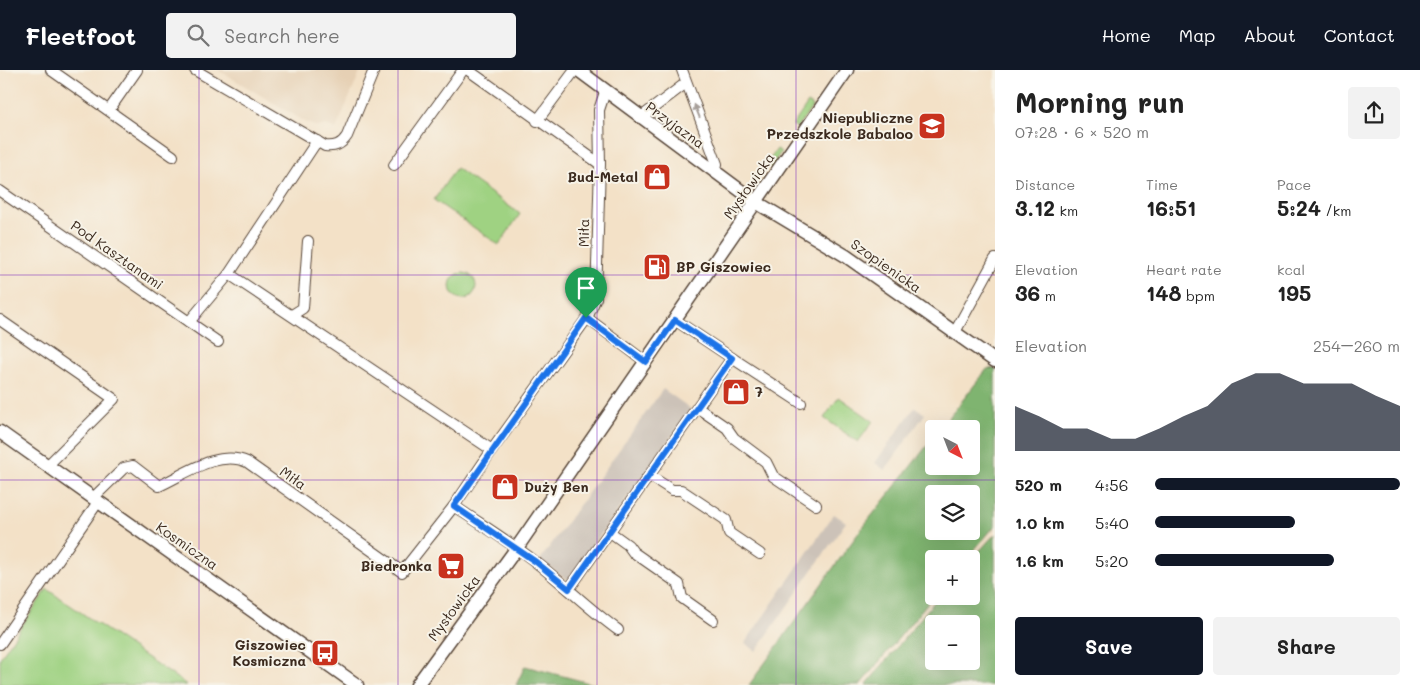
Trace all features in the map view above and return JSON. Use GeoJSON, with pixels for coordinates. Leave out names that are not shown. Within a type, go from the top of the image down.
{"type":"FeatureCollection","features":[{"type":"Feature","properties":{"kind":"street"},"geometry":{"type":"LineString","coordinates":[[51,70],[173,156]]}},
{"type":"Feature","properties":{"kind":"street"},"geometry":{"type":"LineString","coordinates":[[109,110],[137,70]]}},
{"type":"Feature","properties":{"kind":"street"},"geometry":{"type":"LineString","coordinates":[[195,70],[325,146],[332,146],[343,142],[374,70]]}},
{"type":"Feature","properties":{"kind":"street"},"geometry":{"type":"LineString","coordinates":[[394,165],[463,70]]}},
{"type":"Feature","properties":{"kind":"street"},"geometry":{"type":"LineString","coordinates":[[468,70],[600,164]]}},
{"type":"Feature","properties":{"kind":"street"},"geometry":{"type":"LineString","coordinates":[[537,120],[576,70]]}},
{"type":"Feature","properties":{"kind":"street","name":"Przyjazna"},"geometry":{"type":"LineString","coordinates":[[576,70],[756,202]]}},
{"type":"Feature","properties":{"kind":"street"},"geometry":{"type":"LineString","coordinates":[[682,70],[717,164],[715,172]]}},
{"type":"Feature","properties":{"kind":"street","name":"Mysłowicka"},"geometry":{"type":"LineString","coordinates":[[417,685],[516,549],[847,70]]}},
{"type":"Feature","properties":{"kind":"street"},"geometry":{"type":"LineString","coordinates":[[640,118],[686,83]]}},
{"type":"Feature","properties":{"kind":"street","name":"Miła"},"geometry":{"type":"LineString","coordinates":[[95,500],[106,483],[129,466],[133,466],[160,486],[218,459],[240,458],[402,572],[454,506],[586,318],[596,298],[600,164],[599,110],[605,92]]}},
{"type":"Feature","properties":{"kind":"street"},"geometry":{"type":"LineString","coordinates":[[189,322],[229,274],[317,141]]}},
{"type":"Feature","properties":{"kind":"street","name":"Pod Kasztanami"},"geometry":{"type":"LineString","coordinates":[[0,191],[218,342]]}},
{"type":"Feature","properties":{"kind":"street","name":"Szopienicka"},"geometry":{"type":"LineString","coordinates":[[756,202],[846,256],[995,361]]}},
{"type":"Feature","properties":{"kind":"street"},"geometry":{"type":"LineString","coordinates":[[292,315],[303,308],[308,241]]}},
{"type":"Feature","properties":{"kind":"street"},"geometry":{"type":"LineString","coordinates":[[955,332],[995,259]]}},
{"type":"Feature","properties":{"kind":"street"},"geometry":{"type":"LineString","coordinates":[[229,274],[492,450]]}},
{"type":"Feature","properties":{"kind":"street"},"geometry":{"type":"LineString","coordinates":[[586,318],[646,362]]}},
{"type":"Feature","properties":{"kind":"street"},"geometry":{"type":"LineString","coordinates":[[0,320],[114,399],[48,466]]}},
{"type":"Feature","properties":{"kind":"street"},"geometry":{"type":"LineString","coordinates":[[675,320],[801,403]]}},
{"type":"Feature","properties":{"kind":"street"},"geometry":{"type":"LineString","coordinates":[[569,589],[732,358]]}},
{"type":"Feature","properties":{"kind":"street"},"geometry":{"type":"LineString","coordinates":[[698,408],[727,428],[734,438],[766,462],[774,476],[816,505]]}},
{"type":"Feature","properties":{"kind":"street","name":"Kosmiczna"},"geometry":{"type":"LineString","coordinates":[[0,432],[357,685]]}},
{"type":"Feature","properties":{"kind":"street"},"geometry":{"type":"LineString","coordinates":[[650,476],[672,490],[681,490],[726,520],[729,533],[760,554]]}},
{"type":"Feature","properties":{"kind":"street"},"geometry":{"type":"LineString","coordinates":[[0,644],[95,500]]}},
{"type":"Feature","properties":{"kind":"street"},"geometry":{"type":"LineString","coordinates":[[454,506],[569,589],[595,613],[618,630]]}},
{"type":"Feature","properties":{"kind":"street"},"geometry":{"type":"LineString","coordinates":[[610,532],[628,545],[633,552],[678,584],[682,598],[713,620]]}},
{"type":"Feature","properties":{"kind":"shaded area"},"geometry":{"type":"Polygon","coordinates":[[[218,70],[361,70],[336,129],[326,125],[318,127],[309,124],[218,70]]]}},
{"type":"Feature","properties":{"kind":"shaded area"},"geometry":{"type":"Polygon","coordinates":[[[663,389],[691,409],[568,580],[540,560],[663,389]]]}},
{"type":"Feature","properties":{"kind":"shaded area"},"geometry":{"type":"Polygon","coordinates":[[[915,407],[925,414],[885,470],[875,463],[915,407]]]}},
{"type":"Feature","properties":{"kind":"shaded area"},"geometry":{"type":"Polygon","coordinates":[[[834,514],[846,522],[756,651],[745,643],[834,514]]]}},
{"type":"Feature","properties":{"kind":"green space"},"geometry":{"type":"Polygon","coordinates":[[[808,103],[813,106],[797,128],[793,125],[808,103]]]}},
{"type":"Feature","properties":{"kind":"green space"},"geometry":{"type":"Polygon","coordinates":[[[777,149],[781,152],[770,168],[766,165],[777,149]]]}},
{"type":"Feature","properties":{"kind":"green space"},"geometry":{"type":"Polygon","coordinates":[[[456,168],[520,214],[499,245],[434,200],[456,168]]]}},
{"type":"Feature","properties":{"kind":"green space"},"geometry":{"type":"Polygon","coordinates":[[[463,273],[472,277],[476,286],[472,295],[463,299],[454,295],[450,286],[454,277],[463,273]]]}},
{"type":"Feature","properties":{"kind":"green space"},"geometry":{"type":"Polygon","coordinates":[[[995,368],[995,526],[974,550],[925,550],[926,605],[860,685],[749,685],[862,528],[925,448],[925,475],[980,475],[980,420],[947,420],[987,369],[995,368]]]}},
{"type":"Feature","properties":{"kind":"green space"},"geometry":{"type":"Polygon","coordinates":[[[839,397],[873,421],[858,442],[824,418],[839,397]]]}},
{"type":"Feature","properties":{"kind":"green space"},"geometry":{"type":"Polygon","coordinates":[[[995,534],[995,685],[866,685],[932,605],[980,605],[980,550],[995,534]]]}},
{"type":"Feature","properties":{"kind":"green space"},"geometry":{"type":"Polygon","coordinates":[[[47,589],[187,685],[0,685],[0,658],[47,589]]]}},
{"type":"Feature","properties":{"kind":"green space"},"geometry":{"type":"Polygon","coordinates":[[[525,666],[597,685],[516,685],[525,666]]]}},
{"type":"Feature","properties":{"kind":"place","name":"Niepubliczne Przedszkole Babaloo"},"geometry":{"type":"Point","coordinates":[932,126]}},
{"type":"Feature","properties":{"kind":"place","name":"Bud-Metal"},"geometry":{"type":"Point","coordinates":[657,177]}},
{"type":"Feature","properties":{"kind":"place","name":"BP Giszowiec"},"geometry":{"type":"Point","coordinates":[657,267]}},
{"type":"Feature","properties":{"kind":"place","name":"7"},"geometry":{"type":"Point","coordinates":[736,392]}},
{"type":"Feature","properties":{"kind":"place","name":"Duży Ben"},"geometry":{"type":"Point","coordinates":[505,487]}},
{"type":"Feature","properties":{"kind":"place","name":"Biedronka"},"geometry":{"type":"Point","coordinates":[451,566]}},
{"type":"Feature","properties":{"kind":"place","name":"Giszowiec Kosmiczna"},"geometry":{"type":"Point","coordinates":[325,653]}},
{"type":"Feature","properties":{"kind":"route"},"geometry":{"type":"LineString","coordinates":[[586,318],[646,362],[675,320],[732,358],[569,589],[536,562],[454,506],[586,318]]}}]}
